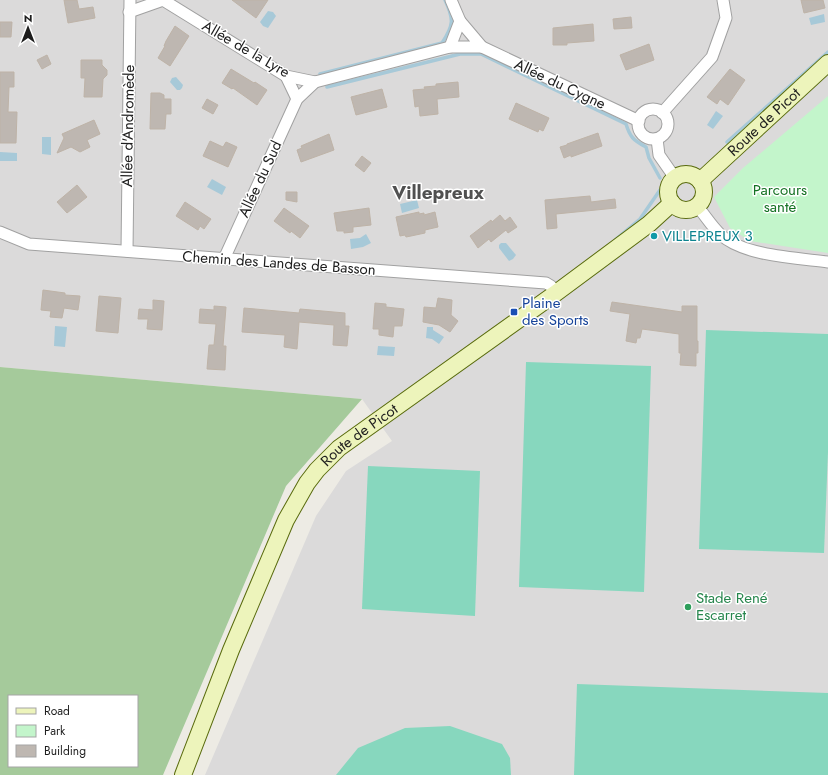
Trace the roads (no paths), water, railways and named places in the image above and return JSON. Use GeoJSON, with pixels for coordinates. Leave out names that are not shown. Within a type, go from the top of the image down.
{"type":"FeatureCollection","features":[{"type":"Feature","properties":{"kind":"main road","name":"Route de Picot"},"geometry":{"type":"LineString","coordinates":[[700,181],[828,63]]}},
{"type":"Feature","properties":{"kind":"main road"},"geometry":{"type":"LineString","coordinates":[[685,174],[696,177],[700,181],[703,185],[704,196],[698,206],[687,210],[677,207],[672,203],[669,188],[675,178],[685,174]]}},
{"type":"Feature","properties":{"kind":"main road","name":"Route de Picot"},"geometry":{"type":"LineString","coordinates":[[183,775],[231,650],[270,555],[286,520],[310,479],[339,448],[556,293],[649,224],[672,203]]}},
{"type":"Feature","properties":{"kind":"street","name":"Allée d'Andromède"},"geometry":{"type":"LineString","coordinates":[[127,251],[130,0]]}},
{"type":"Feature","properties":{"kind":"street","name":"Allée de la Lyre"},"geometry":{"type":"LineString","coordinates":[[130,12],[163,0],[286,76],[315,82],[450,47],[482,47]]}},
{"type":"Feature","properties":{"kind":"street"},"geometry":{"type":"LineString","coordinates":[[451,0],[460,21],[482,47]]}},
{"type":"Feature","properties":{"kind":"street"},"geometry":{"type":"LineString","coordinates":[[662,113],[712,57],[726,18],[723,0]]}},
{"type":"Feature","properties":{"kind":"street"},"geometry":{"type":"LineString","coordinates":[[450,47],[460,21]]}},
{"type":"Feature","properties":{"kind":"street","name":"Allée du Cygne"},"geometry":{"type":"LineString","coordinates":[[482,47],[639,121]]}},
{"type":"Feature","properties":{"kind":"street"},"geometry":{"type":"LineString","coordinates":[[286,76],[297,99]]}},
{"type":"Feature","properties":{"kind":"street","name":"Allée du Sud"},"geometry":{"type":"LineString","coordinates":[[224,259],[297,99],[315,82]]}},
{"type":"Feature","properties":{"kind":"street"},"geometry":{"type":"LineString","coordinates":[[648,110],[662,113],[668,126],[664,134],[657,139],[644,136],[639,129],[640,116],[648,110]]}},
{"type":"Feature","properties":{"kind":"street"},"geometry":{"type":"LineString","coordinates":[[657,139],[659,155],[675,178]]}},
{"type":"Feature","properties":{"kind":"street"},"geometry":{"type":"LineString","coordinates":[[698,206],[721,235],[737,246],[773,255],[828,262]]}},
{"type":"Feature","properties":{"kind":"street","name":"Chemin des Landes de Basson"},"geometry":{"type":"LineString","coordinates":[[0,232],[29,244],[546,283],[556,293]]}},
{"type":"Feature","properties":{"kind":"water"},"geometry":{"type":"Polygon","coordinates":[[[268,11],[273,12],[276,16],[268,28],[263,26],[260,22],[268,11]]]}},
{"type":"Feature","properties":{"kind":"water"},"geometry":{"type":"Polygon","coordinates":[[[824,14],[825,22],[811,25],[809,18],[824,14]]]}},
{"type":"Feature","properties":{"kind":"water"},"geometry":{"type":"Polygon","coordinates":[[[176,77],[183,85],[180,90],[177,90],[170,82],[172,78],[176,77]]]}},
{"type":"Feature","properties":{"kind":"water"},"geometry":{"type":"Polygon","coordinates":[[[716,111],[723,116],[713,129],[707,125],[716,111]]]}},
{"type":"Feature","properties":{"kind":"water"},"geometry":{"type":"Polygon","coordinates":[[[42,137],[51,137],[51,155],[42,154],[42,137]]]}},
{"type":"Feature","properties":{"kind":"water"},"geometry":{"type":"Polygon","coordinates":[[[0,152],[17,153],[17,161],[0,161],[0,152]]]}},
{"type":"Feature","properties":{"kind":"water"},"geometry":{"type":"Polygon","coordinates":[[[212,179],[226,187],[222,195],[207,187],[212,179]]]}},
{"type":"Feature","properties":{"kind":"water"},"geometry":{"type":"Polygon","coordinates":[[[417,200],[419,208],[402,213],[400,204],[417,200]]]}},
{"type":"Feature","properties":{"kind":"water"},"geometry":{"type":"Polygon","coordinates":[[[366,234],[371,243],[363,247],[351,249],[350,239],[360,238],[366,234]]]}},
{"type":"Feature","properties":{"kind":"water"},"geometry":{"type":"Polygon","coordinates":[[[501,243],[506,243],[516,255],[513,259],[509,261],[499,248],[501,243]]]}},
{"type":"Feature","properties":{"kind":"water"},"geometry":{"type":"Polygon","coordinates":[[[55,326],[67,327],[65,347],[54,346],[55,326]]]}},
{"type":"Feature","properties":{"kind":"water"},"geometry":{"type":"Polygon","coordinates":[[[427,327],[433,327],[433,330],[444,337],[439,344],[432,339],[426,338],[427,327]]]}},
{"type":"Feature","properties":{"kind":"water"},"geometry":{"type":"Polygon","coordinates":[[[378,346],[395,347],[394,356],[377,355],[378,346]]]}},
{"type":"Feature","properties":{"kind":"waterway"},"geometry":{"type":"LineString","coordinates":[[320,74],[442,43],[451,26],[450,12],[445,0]]}},
{"type":"Feature","properties":{"kind":"waterway"},"geometry":{"type":"LineString","coordinates":[[727,142],[828,52]]}},
{"type":"Feature","properties":{"kind":"waterway"},"geometry":{"type":"LineString","coordinates":[[327,87],[460,54],[481,54],[626,124],[633,138],[646,147],[649,158],[660,178]]}},
{"type":"Feature","properties":{"kind":"waterway"},"geometry":{"type":"LineString","coordinates":[[615,240],[640,219],[660,190]]}},
{"type":"Feature","properties":{"kind":"place","name":"VILLEPREUX 3"},"geometry":{"type":"Point","coordinates":[654,236]}},
{"type":"Feature","properties":{"kind":"place","name":"Plaine des Sports"},"geometry":{"type":"Point","coordinates":[514,312]}},
{"type":"Feature","properties":{"kind":"place","name":"Stade René Escarret"},"geometry":{"type":"Point","coordinates":[688,607]}},
{"type":"Feature","properties":{"kind":"district","name":"Villepreux"},"geometry":{"type":"Point","coordinates":[438,192]}},
{"type":"Feature","properties":{"kind":"park label","name":"Parcours santé"},"geometry":{"type":"Point","coordinates":[780,198]}}]}
